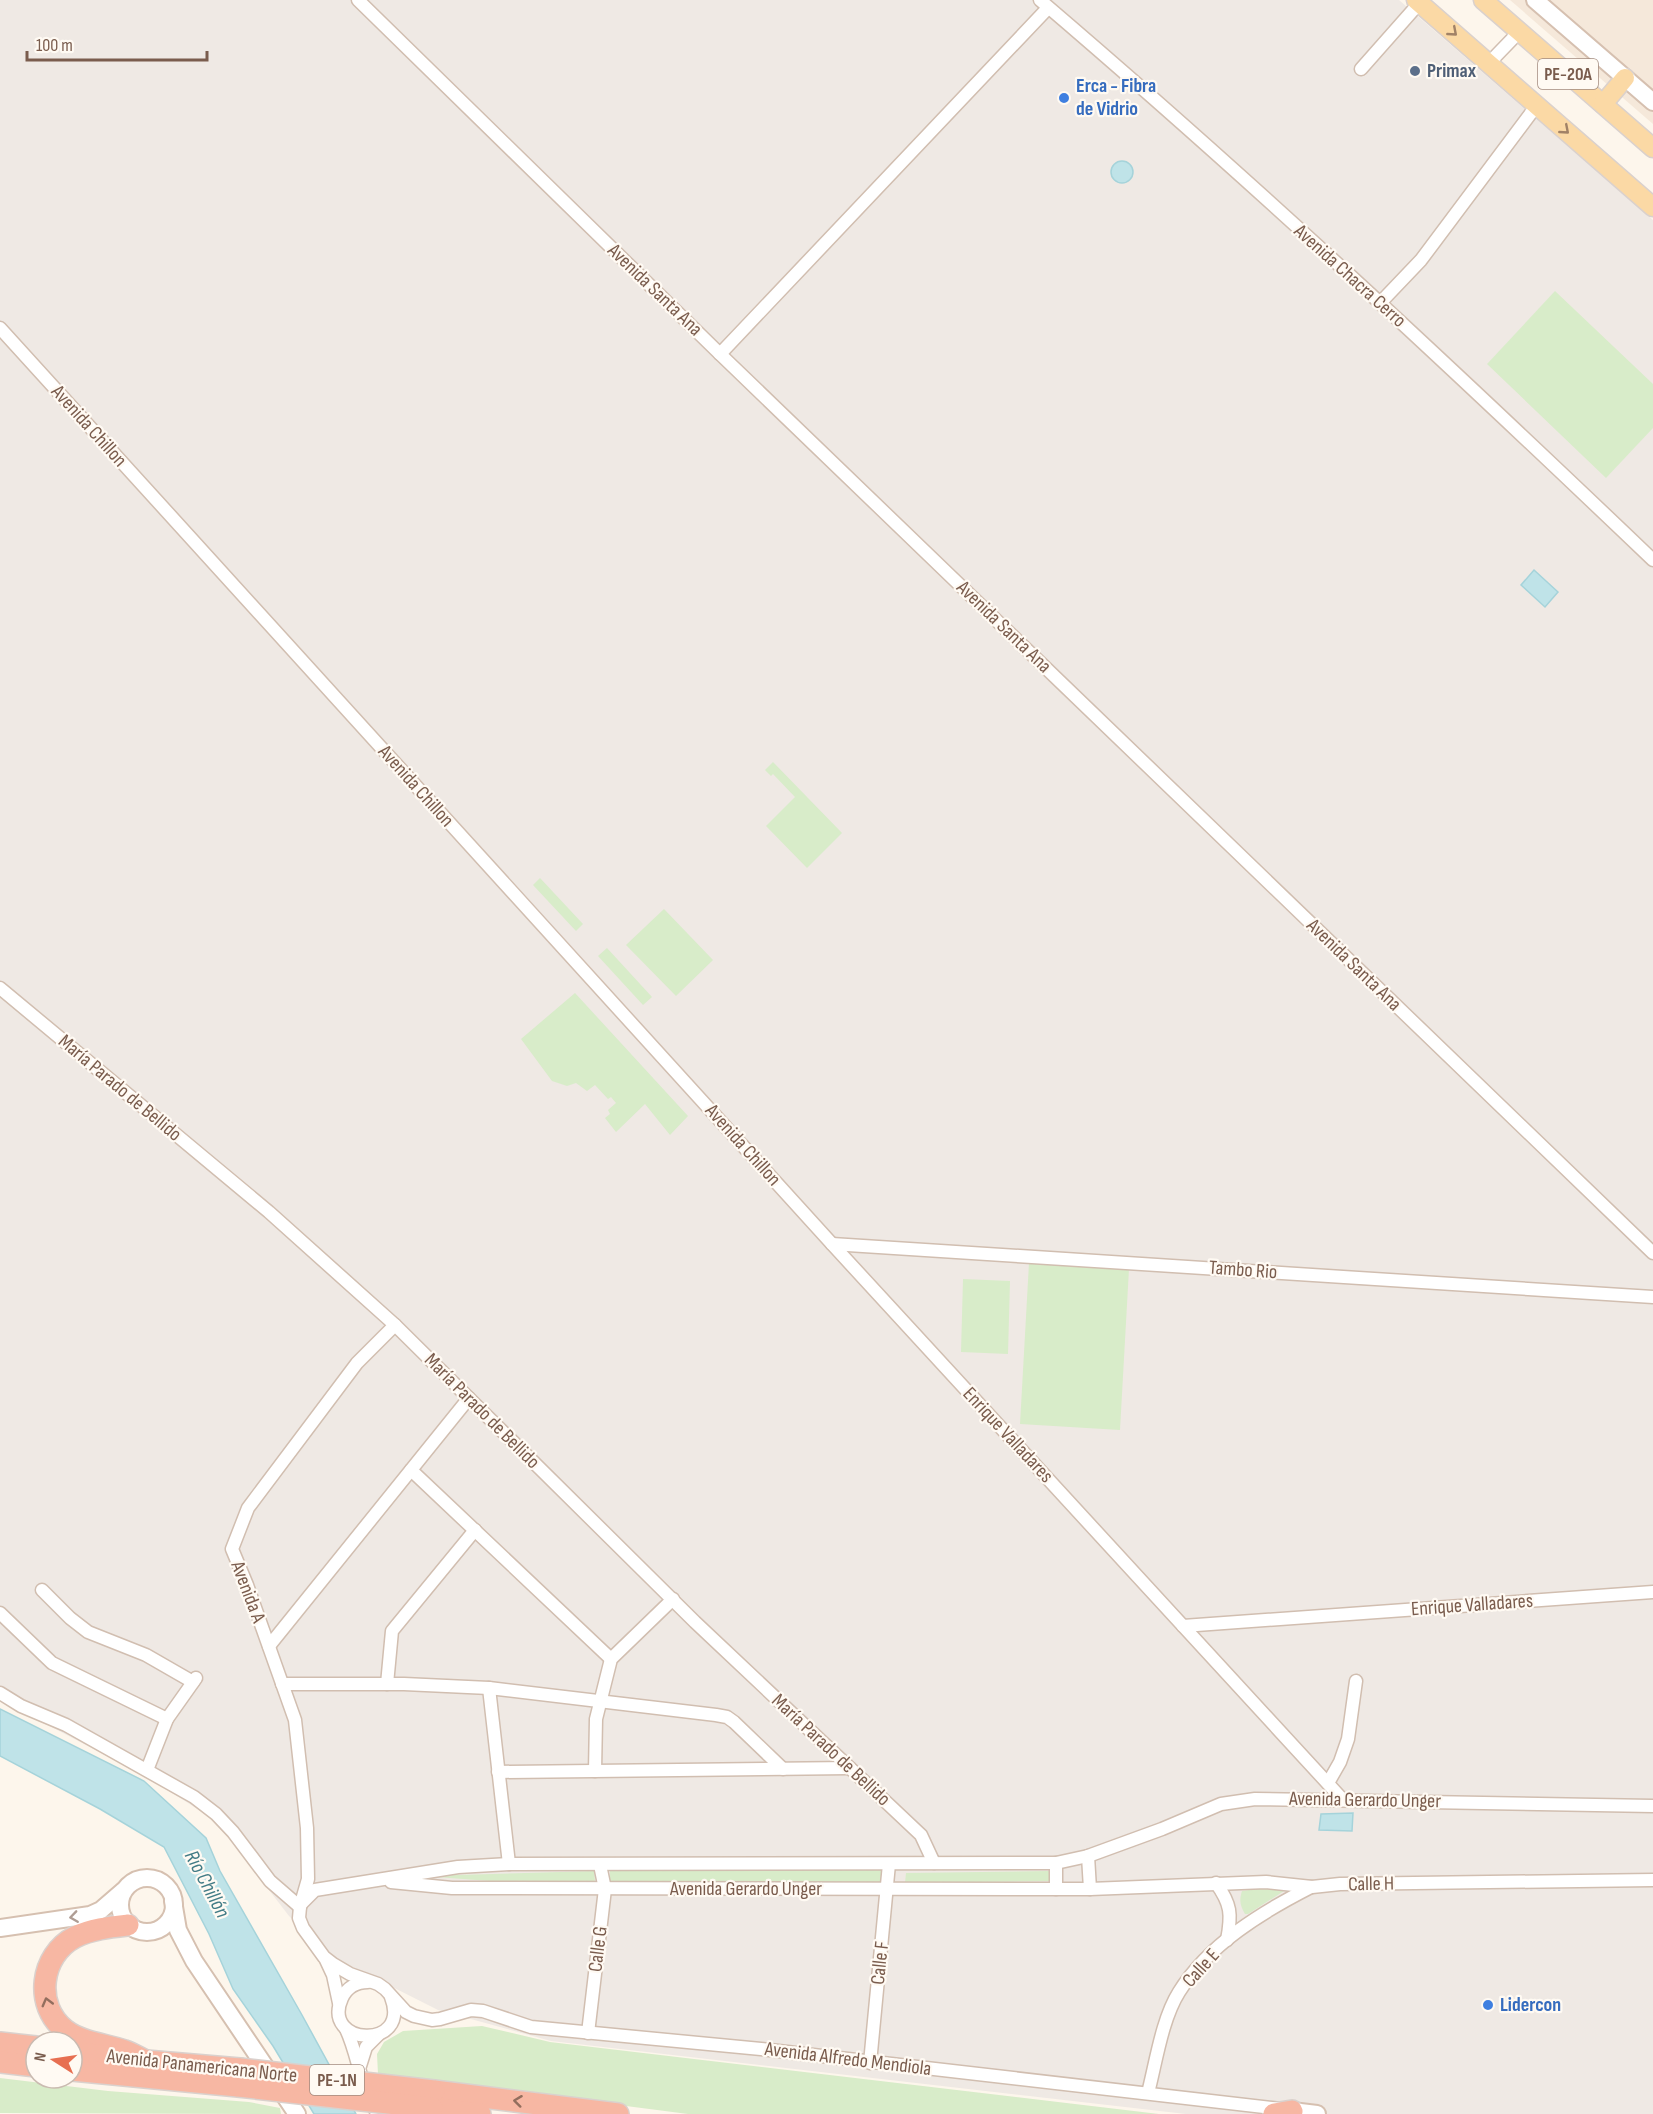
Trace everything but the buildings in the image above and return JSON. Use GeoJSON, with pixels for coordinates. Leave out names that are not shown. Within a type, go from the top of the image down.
{"type":"FeatureCollection","features":[{"type":"Feature","properties":{"kind":"highway"},"geometry":{"type":"LineString","coordinates":[[128,1925],[86,1932],[64,1944],[49,1967],[45,1994],[50,2012],[67,2031],[83,2039],[128,2052],[146,2061]]}},
{"type":"Feature","properties":{"kind":"highway"},"geometry":{"type":"LineString","coordinates":[[0,2043],[24,2046]]}},
{"type":"Feature","properties":{"kind":"highway","name":"Avenida Panamericana Norte"},"geometry":{"type":"LineString","coordinates":[[84,2053],[146,2061],[239,2078]]}},
{"type":"Feature","properties":{"kind":"highway"},"geometry":{"type":"LineString","coordinates":[[0,2062],[24,2065]]}},
{"type":"Feature","properties":{"kind":"highway","name":"Avenida Panamericana Norte"},"geometry":{"type":"LineString","coordinates":[[84,2071],[239,2078],[433,2099],[618,2114]]}},
{"type":"Feature","properties":{"kind":"highway","name":"Avenida Panamericana Norte"},"geometry":{"type":"LineString","coordinates":[[433,2099],[480,2114]]}},
{"type":"Feature","properties":{"kind":"main road","name":"PE-20A"},"geometry":{"type":"LineString","coordinates":[[1483,0],[1653,148]]}},
{"type":"Feature","properties":{"kind":"main road","name":"PE-20A"},"geometry":{"type":"LineString","coordinates":[[1419,1],[1653,207]]}},
{"type":"Feature","properties":{"kind":"main road"},"geometry":{"type":"LineString","coordinates":[[1543,2],[1653,102]]}},
{"type":"Feature","properties":{"kind":"main road"},"geometry":{"type":"LineString","coordinates":[[1603,104],[1625,78]]}},
{"type":"Feature","properties":{"kind":"main road"},"geometry":{"type":"LineString","coordinates":[[0,1928],[90,1915],[101,1910],[136,1880],[152,1878],[166,1886],[173,1901],[178,1930],[194,1961],[294,2112]]}},
{"type":"Feature","properties":{"kind":"main road"},"geometry":{"type":"LineString","coordinates":[[124,1890],[120,1912],[128,1925],[172,1941],[194,1961]]}},
{"type":"Feature","properties":{"kind":"main road"},"geometry":{"type":"LineString","coordinates":[[149,1932],[163,1927],[168,1922],[174,1908],[173,1901]]}},
{"type":"Feature","properties":{"kind":"main road","name":"Avenida Alfredo Mendiola"},"geometry":{"type":"LineString","coordinates":[[1283,2112],[1317,2114]]}},
{"type":"Feature","properties":{"kind":"street","name":"Avenida Santa Ana"},"geometry":{"type":"LineString","coordinates":[[358,0],[720,354],[1653,1253]]}},
{"type":"Feature","properties":{"kind":"street"},"geometry":{"type":"LineString","coordinates":[[1361,69],[1419,1]]}},
{"type":"Feature","properties":{"kind":"street"},"geometry":{"type":"LineString","coordinates":[[720,354],[1044,4]]}},
{"type":"Feature","properties":{"kind":"street","name":"Avenida Chacra Cerro"},"geometry":{"type":"LineString","coordinates":[[1044,4],[1155,98],[1446,363],[1653,560]]}},
{"type":"Feature","properties":{"kind":"street"},"geometry":{"type":"LineString","coordinates":[[1489,63],[1520,32]]}},
{"type":"Feature","properties":{"kind":"street"},"geometry":{"type":"LineString","coordinates":[[1380,303],[1421,260],[1537,105]]}},
{"type":"Feature","properties":{"kind":"street","name":"Avenida Chillon"},"geometry":{"type":"LineString","coordinates":[[0,327],[832,1244]]}},
{"type":"Feature","properties":{"kind":"street","name":"María Parado de Bellido"},"geometry":{"type":"LineString","coordinates":[[0,988],[269,1212],[395,1325],[673,1599],[921,1835],[934,1863]]}},
{"type":"Feature","properties":{"kind":"street","name":"Tambo Rio"},"geometry":{"type":"LineString","coordinates":[[832,1244],[1653,1297]]}},
{"type":"Feature","properties":{"kind":"street","name":"Enrique Valladares"},"geometry":{"type":"LineString","coordinates":[[832,1244],[1343,1800]]}},
{"type":"Feature","properties":{"kind":"street","name":"Avenida A"},"geometry":{"type":"LineString","coordinates":[[300,1907],[308,1879],[307,1828],[295,1720],[232,1549],[248,1508],[357,1363],[395,1325]]}},
{"type":"Feature","properties":{"kind":"street"},"geometry":{"type":"LineString","coordinates":[[269,1646],[469,1398]]}},
{"type":"Feature","properties":{"kind":"street"},"geometry":{"type":"LineString","coordinates":[[411,1470],[611,1659]]}},
{"type":"Feature","properties":{"kind":"street"},"geometry":{"type":"LineString","coordinates":[[387,1684],[392,1631],[475,1530]]}},
{"type":"Feature","properties":{"kind":"street"},"geometry":{"type":"LineString","coordinates":[[42,1590],[88,1632],[146,1655],[194,1680],[167,1719],[147,1770]]}},
{"type":"Feature","properties":{"kind":"street","name":"Enrique Valladares"},"geometry":{"type":"LineString","coordinates":[[1183,1626],[1653,1592]]}},
{"type":"Feature","properties":{"kind":"street"},"geometry":{"type":"LineString","coordinates":[[595,1771],[596,1719],[611,1659],[673,1599]]}},
{"type":"Feature","properties":{"kind":"street"},"geometry":{"type":"LineString","coordinates":[[0,1613],[52,1663],[167,1719]]}},
{"type":"Feature","properties":{"kind":"street"},"geometry":{"type":"LineString","coordinates":[[1328,1783],[1340,1762],[1348,1739],[1356,1681]]}},
{"type":"Feature","properties":{"kind":"street"},"geometry":{"type":"LineString","coordinates":[[282,1684],[387,1684],[489,1688],[727,1717],[783,1769]]}},
{"type":"Feature","properties":{"kind":"street"},"geometry":{"type":"LineString","coordinates":[[489,1688],[509,1864]]}},
{"type":"Feature","properties":{"kind":"street"},"geometry":{"type":"LineString","coordinates":[[0,1693],[21,1706],[66,1725],[194,1797],[233,1832],[270,1881],[300,1907]]}},
{"type":"Feature","properties":{"kind":"street"},"geometry":{"type":"LineString","coordinates":[[498,1773],[850,1768]]}},
{"type":"Feature","properties":{"kind":"street","name":"Avenida Gerardo Unger"},"geometry":{"type":"LineString","coordinates":[[300,1907],[315,1890],[458,1866],[1056,1863],[1088,1856],[1221,1804],[1255,1799],[1653,1806]]}},
{"type":"Feature","properties":{"kind":"street"},"geometry":{"type":"LineString","coordinates":[[1088,1856],[1090,1889]]}},
{"type":"Feature","properties":{"kind":"street","name":"Calle F"},"geometry":{"type":"LineString","coordinates":[[870,2062],[889,1863]]}},
{"type":"Feature","properties":{"kind":"street"},"geometry":{"type":"LineString","coordinates":[[1056,1863],[1056,1889]]}},
{"type":"Feature","properties":{"kind":"street","name":"Calle G"},"geometry":{"type":"LineString","coordinates":[[588,2033],[605,1889],[600,1864]]}},
{"type":"Feature","properties":{"kind":"street","name":"Avenida Gerardo Unger"},"geometry":{"type":"LineString","coordinates":[[369,1880],[452,1888],[1090,1889]]}},
{"type":"Feature","properties":{"kind":"street","name":"Calle H"},"geometry":{"type":"LineString","coordinates":[[1090,1889],[1266,1882],[1312,1887],[1340,1884],[1653,1880]]}},
{"type":"Feature","properties":{"kind":"street"},"geometry":{"type":"LineString","coordinates":[[1216,1883],[1226,1898],[1231,1917],[1227,1940]]}},
{"type":"Feature","properties":{"kind":"street","name":"Calle E"},"geometry":{"type":"LineString","coordinates":[[1148,2093],[1167,2020],[1179,1993],[1201,1963],[1227,1940],[1282,1902],[1312,1887]]}},
{"type":"Feature","properties":{"kind":"street","name":"Avenida Alfredo Mendiola"},"geometry":{"type":"LineString","coordinates":[[300,1907],[299,1918],[303,1928],[324,1957],[342,1970],[378,1984],[406,2012],[424,2019],[440,2019],[471,2010],[483,2011],[531,2027],[761,2049],[1148,2093],[1283,2112]]}},
{"type":"Feature","properties":{"kind":"street"},"geometry":{"type":"LineString","coordinates":[[324,1957],[333,1975],[340,2017],[351,2041],[367,2093],[378,2114]]}},
{"type":"Feature","properties":{"kind":"street"},"geometry":{"type":"LineString","coordinates":[[339,2008],[346,1991],[361,1982],[369,1982]]}},
{"type":"Feature","properties":{"kind":"street"},"geometry":{"type":"LineString","coordinates":[[359,2068],[366,2047],[392,2022],[394,2004],[391,1996]]}},
{"type":"Feature","properties":{"kind":"street"},"geometry":{"type":"LineString","coordinates":[[344,2026],[360,2036],[378,2035]]}},
{"type":"Feature","properties":{"kind":"shaded area"},"geometry":{"type":"Polygon","coordinates":[[[0,0],[1399,0],[1653,220],[1653,2114],[1186,2114],[551,2041],[438,2010],[327,1954],[289,1916],[215,1820],[145,1776],[0,1700],[0,0]]]}},
{"type":"Feature","properties":{"kind":"shaded area"},"geometry":{"type":"Polygon","coordinates":[[[1510,0],[1653,0],[1653,124],[1510,0]]]}},
{"type":"Feature","properties":{"kind":"green space"},"geometry":{"type":"Polygon","coordinates":[[[1555,291],[1653,384],[1653,428],[1606,478],[1487,364],[1555,291]]]}},
{"type":"Feature","properties":{"kind":"green space"},"geometry":{"type":"Polygon","coordinates":[[[773,762],[842,833],[807,868],[766,826],[795,797],[773,774],[771,776],[765,770],[773,762]]]}},
{"type":"Feature","properties":{"kind":"green space"},"geometry":{"type":"Polygon","coordinates":[[[540,878],[583,924],[576,931],[533,885],[540,878]]]}},
{"type":"Feature","properties":{"kind":"green space"},"geometry":{"type":"Polygon","coordinates":[[[664,909],[713,960],[676,996],[626,945],[664,909]]]}},
{"type":"Feature","properties":{"kind":"green space"},"geometry":{"type":"Polygon","coordinates":[[[607,948],[652,997],[643,1005],[598,956],[607,948]]]}},
{"type":"Feature","properties":{"kind":"green space"},"geometry":{"type":"Polygon","coordinates":[[[575,993],[688,1116],[670,1135],[645,1104],[616,1132],[605,1118],[610,1114],[608,1110],[616,1103],[611,1097],[608,1099],[595,1085],[587,1091],[576,1083],[567,1086],[552,1081],[521,1039],[575,993]]]}},
{"type":"Feature","properties":{"kind":"green space"},"geometry":{"type":"Polygon","coordinates":[[[1029,1263],[1129,1269],[1120,1430],[1020,1424],[1029,1263]]]}},
{"type":"Feature","properties":{"kind":"green space"},"geometry":{"type":"Polygon","coordinates":[[[963,1279],[1010,1281],[1008,1354],[961,1352],[963,1279]]]}},
{"type":"Feature","properties":{"kind":"green space"},"geometry":{"type":"Polygon","coordinates":[[[610,1869],[886,1870],[885,1882],[610,1882],[610,1869]]]}},
{"type":"Feature","properties":{"kind":"green space"},"geometry":{"type":"Polygon","coordinates":[[[594,1871],[595,1882],[503,1882],[423,1876],[594,1871]]]}},
{"type":"Feature","properties":{"kind":"green space"},"geometry":{"type":"Polygon","coordinates":[[[1049,1871],[1049,1881],[905,1883],[906,1873],[1049,1871]]]}},
{"type":"Feature","properties":{"kind":"green space"},"geometry":{"type":"Polygon","coordinates":[[[1287,1889],[1245,1914],[1240,1903],[1242,1891],[1287,1889]]]}},
{"type":"Feature","properties":{"kind":"green space"},"geometry":{"type":"Polygon","coordinates":[[[482,2026],[550,2042],[1159,2114],[688,2114],[378,2074],[377,2054],[384,2042],[403,2031],[482,2026]]]}},
{"type":"Feature","properties":{"kind":"green space"},"geometry":{"type":"Polygon","coordinates":[[[0,2078],[24,2081],[24,2090],[84,2090],[84,2088],[249,2102],[280,2108],[281,2114],[0,2113],[0,2078]]]}},
{"type":"Feature","properties":{"kind":"water"},"geometry":{"type":"Polygon","coordinates":[[[1122,161],[1130,164],[1133,172],[1130,180],[1122,183],[1114,180],[1111,172],[1114,164],[1122,161]]]}},
{"type":"Feature","properties":{"kind":"water"},"geometry":{"type":"Polygon","coordinates":[[[1534,570],[1558,592],[1545,607],[1521,585],[1534,570]]]}},
{"type":"Feature","properties":{"kind":"water","name":"Río Chillón"},"geometry":{"type":"Polygon","coordinates":[[[0,1709],[144,1781],[206,1838],[220,1871],[356,2114],[314,2114],[273,2046],[233,1989],[209,1934],[164,1847],[100,1809],[0,1756],[0,1709]]]}},
{"type":"Feature","properties":{"kind":"water"},"geometry":{"type":"Polygon","coordinates":[[[1353,1813],[1352,1831],[1319,1830],[1321,1814],[1353,1813]]]}},
{"type":"Feature","properties":{"kind":"place","name":"Primax"},"geometry":{"type":"Point","coordinates":[1415,71]}},
{"type":"Feature","properties":{"kind":"place","name":"Erca - Fibra de Vidrio"},"geometry":{"type":"Point","coordinates":[1064,98]}},
{"type":"Feature","properties":{"kind":"place","name":"Lidercon"},"geometry":{"type":"Point","coordinates":[1488,2005]}}]}
